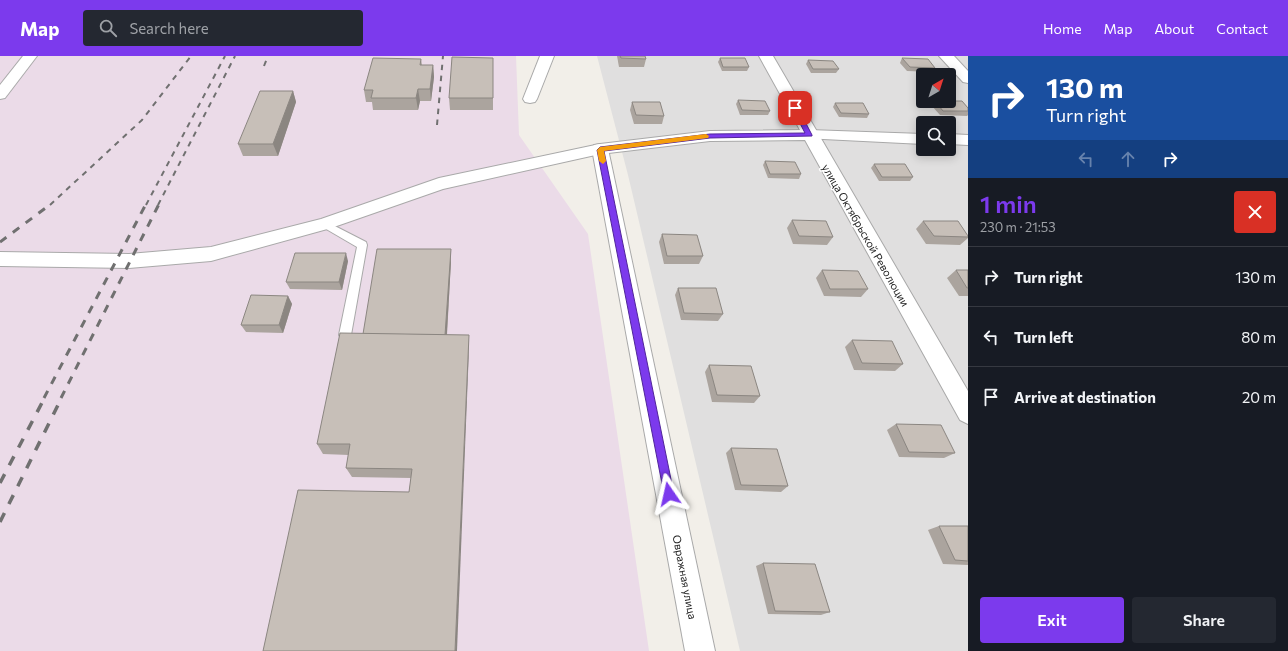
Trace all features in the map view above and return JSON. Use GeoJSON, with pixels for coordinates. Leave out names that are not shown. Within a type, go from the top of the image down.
{"type":"FeatureCollection","features":[{"type":"Feature","properties":{"kind":"street"},"geometry":{"type":"LineString","coordinates":[[0,95],[30,56]]}},
{"type":"Feature","properties":{"kind":"street"},"geometry":{"type":"LineString","coordinates":[[530,99],[547,56]]}},
{"type":"Feature","properties":{"kind":"street","name":"улица Октябрьской Революции"},"geometry":{"type":"LineString","coordinates":[[766,56],[809,135],[968,413]]}},
{"type":"Feature","properties":{"kind":"street"},"geometry":{"type":"LineString","coordinates":[[946,56],[968,79]]}},
{"type":"Feature","properties":{"kind":"street"},"geometry":{"type":"LineString","coordinates":[[0,259],[129,261],[211,254],[325,224],[439,184],[600,150],[710,136],[809,135],[916,139]]}},
{"type":"Feature","properties":{"kind":"street"},"geometry":{"type":"LineString","coordinates":[[956,140],[968,140]]}},
{"type":"Feature","properties":{"kind":"street","name":"Овражная улица"},"geometry":{"type":"LineString","coordinates":[[600,150],[700,651]]}},
{"type":"Feature","properties":{"kind":"lane"},"geometry":{"type":"LineString","coordinates":[[325,224],[362,245],[345,335]]}},
{"type":"Feature","properties":{"kind":"shaded area"},"geometry":{"type":"Polygon","coordinates":[[[0,56],[516,56],[519,135],[588,234],[649,651],[0,651],[0,56]]]}},
{"type":"Feature","properties":{"kind":"shaded area"},"geometry":{"type":"Polygon","coordinates":[[[597,56],[968,56],[968,651],[740,651],[628,175],[597,56]]]}},
{"type":"Feature","properties":{"kind":"building"},"geometry":{"type":"Polygon","coordinates":[[[620,56],[645,56],[646,59],[621,58],[620,56]]]}},
{"type":"Feature","properties":{"kind":"building"},"geometry":{"type":"Polygon","coordinates":[[[452,57],[493,58],[493,98],[449,98],[452,57]]]}},
{"type":"Feature","properties":{"kind":"building"},"geometry":{"type":"Polygon","coordinates":[[[373,58],[421,59],[420,65],[433,65],[430,89],[418,89],[416,98],[371,98],[373,90],[364,90],[373,58]]]}},
{"type":"Feature","properties":{"kind":"building"},"geometry":{"type":"Polygon","coordinates":[[[720,58],[745,58],[749,67],[723,67],[720,58]]]}},
{"type":"Feature","properties":{"kind":"building"},"geometry":{"type":"Polygon","coordinates":[[[902,58],[928,59],[935,68],[910,67],[902,58]]]}},
{"type":"Feature","properties":{"kind":"building"},"geometry":{"type":"Polygon","coordinates":[[[808,60],[833,61],[839,69],[813,69],[808,60]]]}},
{"type":"Feature","properties":{"kind":"building"},"geometry":{"type":"Polygon","coordinates":[[[260,91],[293,91],[273,144],[238,144],[260,91]]]}},
{"type":"Feature","properties":{"kind":"building"},"geometry":{"type":"Polygon","coordinates":[[[738,100],[765,101],[770,111],[742,110],[738,100]]]}},
{"type":"Feature","properties":{"kind":"building"},"geometry":{"type":"Polygon","coordinates":[[[956,101],[962,101],[968,108],[968,111],[943,111],[941,108],[956,108],[956,101]]]}},
{"type":"Feature","properties":{"kind":"building"},"geometry":{"type":"Polygon","coordinates":[[[632,102],[660,102],[664,116],[636,115],[632,102]]]}},
{"type":"Feature","properties":{"kind":"building"},"geometry":{"type":"Polygon","coordinates":[[[835,103],[863,103],[869,114],[841,113],[835,103]]]}},
{"type":"Feature","properties":{"kind":"building"},"geometry":{"type":"Polygon","coordinates":[[[765,161],[795,162],[801,174],[770,174],[765,161]]]}},
{"type":"Feature","properties":{"kind":"building"},"geometry":{"type":"Polygon","coordinates":[[[874,164],[905,164],[913,177],[882,177],[874,164]]]}},
{"type":"Feature","properties":{"kind":"building"},"geometry":{"type":"Polygon","coordinates":[[[792,220],[826,221],[833,237],[799,236],[792,220]]]}},
{"type":"Feature","properties":{"kind":"building"},"geometry":{"type":"Polygon","coordinates":[[[923,221],[958,221],[968,237],[934,236],[923,221]]]}},
{"type":"Feature","properties":{"kind":"building"},"geometry":{"type":"Polygon","coordinates":[[[662,234],[697,235],[703,256],[667,256],[662,234]]]}},
{"type":"Feature","properties":{"kind":"building"},"geometry":{"type":"Polygon","coordinates":[[[377,249],[451,249],[445,335],[363,334],[377,249]]]}},
{"type":"Feature","properties":{"kind":"building"},"geometry":{"type":"Polygon","coordinates":[[[295,253],[346,253],[339,282],[286,282],[295,253]]]}},
{"type":"Feature","properties":{"kind":"building"},"geometry":{"type":"Polygon","coordinates":[[[822,270],[858,271],[868,289],[830,289],[822,270]]]}},
{"type":"Feature","properties":{"kind":"building"},"geometry":{"type":"Polygon","coordinates":[[[956,270],[968,270],[968,288],[967,288],[956,270]]]}},
{"type":"Feature","properties":{"kind":"building"},"geometry":{"type":"Polygon","coordinates":[[[678,288],[716,288],[723,314],[684,313],[678,288]]]}},
{"type":"Feature","properties":{"kind":"building"},"geometry":{"type":"Polygon","coordinates":[[[251,295],[288,296],[279,325],[241,325],[251,295]]]}},
{"type":"Feature","properties":{"kind":"building"},"geometry":{"type":"Polygon","coordinates":[[[340,333],[469,335],[455,651],[263,651],[298,490],[409,492],[412,469],[346,468],[350,444],[317,444],[340,333]]]}},
{"type":"Feature","properties":{"kind":"building"},"geometry":{"type":"Polygon","coordinates":[[[852,340],[892,341],[903,364],[862,363],[852,340]]]}},
{"type":"Feature","properties":{"kind":"building"},"geometry":{"type":"Polygon","coordinates":[[[709,365],[751,366],[760,396],[717,395],[709,365]]]}},
{"type":"Feature","properties":{"kind":"building"},"geometry":{"type":"Polygon","coordinates":[[[896,424],[941,425],[955,453],[909,452],[896,424]]]}},
{"type":"Feature","properties":{"kind":"building"},"geometry":{"type":"Polygon","coordinates":[[[731,448],[777,449],[788,486],[741,485],[731,448]]]}},
{"type":"Feature","properties":{"kind":"building"},"geometry":{"type":"Polygon","coordinates":[[[939,526],[968,526],[968,561],[955,560],[939,526]]]}},
{"type":"Feature","properties":{"kind":"building"},"geometry":{"type":"Polygon","coordinates":[[[763,563],[815,564],[830,612],[775,611],[763,563]]]}},
{"type":"Feature","properties":{"kind":"railway"},"geometry":{"type":"LineString","coordinates":[[50,205],[142,120],[191,56]]}},
{"type":"Feature","properties":{"kind":"railway"},"geometry":{"type":"LineString","coordinates":[[146,205],[225,56]]}},
{"type":"Feature","properties":{"kind":"railway"},"geometry":{"type":"LineString","coordinates":[[158,205],[235,56]]}},
{"type":"Feature","properties":{"kind":"railway"},"geometry":{"type":"LineString","coordinates":[[264,66],[268,56]]}},
{"type":"Feature","properties":{"kind":"railway"},"geometry":{"type":"LineString","coordinates":[[437,125],[443,56]]}},
{"type":"Feature","properties":{"kind":"railway"},"geometry":{"type":"LineString","coordinates":[[0,242],[51,204]]}},
{"type":"Feature","properties":{"kind":"railway"},"geometry":{"type":"LineString","coordinates":[[44,398],[146,204]]}},
{"type":"Feature","properties":{"kind":"railway"},"geometry":{"type":"LineString","coordinates":[[61,398],[159,204]]}},
{"type":"Feature","properties":{"kind":"railway"},"geometry":{"type":"LineString","coordinates":[[0,483],[45,397]]}},
{"type":"Feature","properties":{"kind":"railway"},"geometry":{"type":"LineString","coordinates":[[0,522],[62,397]]}},
{"type":"Feature","properties":{"kind":"slow traffic"},"geometry":{"type":"LineString","coordinates":[[603,161],[600,150],[706,136]]}},
{"type":"Feature","properties":{"kind":"route"},"geometry":{"type":"LineString","coordinates":[[669,494],[600,150],[710,136],[809,135],[795,108]]}}]}
